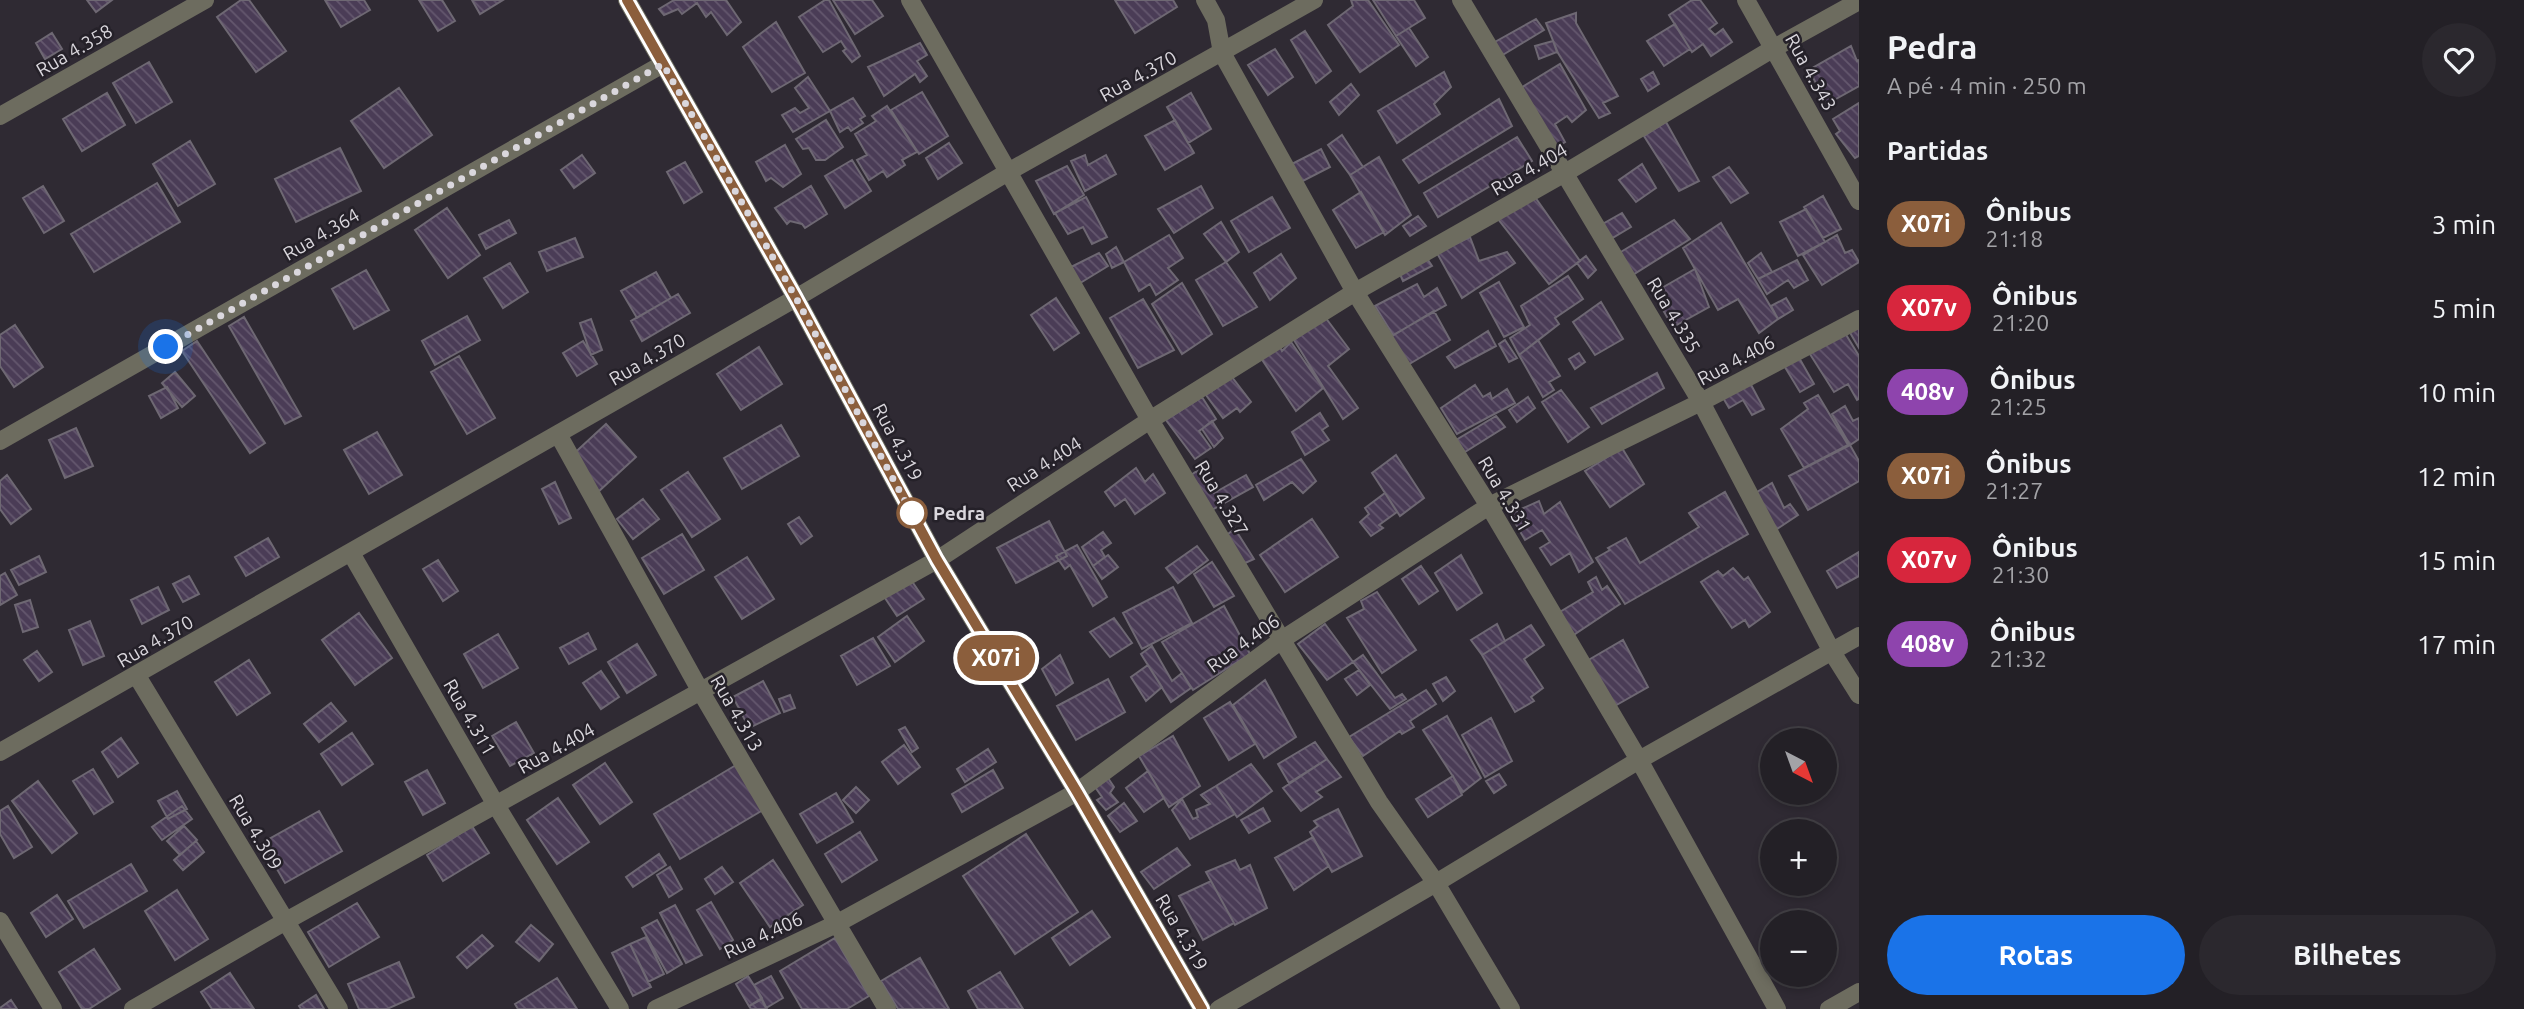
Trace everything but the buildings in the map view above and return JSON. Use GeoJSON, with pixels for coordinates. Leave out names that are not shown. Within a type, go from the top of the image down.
{"type":"FeatureCollection","features":[{"type":"Feature","properties":{"kind":"street","name":"Rua 4.358"},"geometry":{"type":"LineString","coordinates":[[0,116],[205,0]]}},
{"type":"Feature","properties":{"kind":"street","name":"Rua 4.319"},"geometry":{"type":"LineString","coordinates":[[627,0],[796,298],[937,560],[1077,792],[1202,1009]]}},
{"type":"Feature","properties":{"kind":"street","name":"Rua 4.327"},"geometry":{"type":"LineString","coordinates":[[910,0],[1150,420],[1379,802],[1436,883],[1511,1009]]}},
{"type":"Feature","properties":{"kind":"street","name":"Rua 4.331"},"geometry":{"type":"LineString","coordinates":[[1205,0],[1216,20],[1222,53],[1355,292],[1489,506],[1639,760],[1777,1009]]}},
{"type":"Feature","properties":{"kind":"street","name":"Rua 4.370"},"geometry":{"type":"LineString","coordinates":[[0,752],[796,298],[1009,172],[1314,0]]}},
{"type":"Feature","properties":{"kind":"street","name":"Rua 4.335"},"geometry":{"type":"LineString","coordinates":[[1461,0],[1701,402],[1832,652],[1859,695]]}},
{"type":"Feature","properties":{"kind":"street","name":"Rua 4.343"},"geometry":{"type":"LineString","coordinates":[[1746,0],[1859,201]]}},
{"type":"Feature","properties":{"kind":"street","name":"Rua 4.404"},"geometry":{"type":"LineString","coordinates":[[134,1009],[286,921],[937,560],[1150,420],[1355,292],[1859,1]]}},
{"type":"Feature","properties":{"kind":"street","name":"Rua 4.364"},"geometry":{"type":"LineString","coordinates":[[0,441],[663,64]]}},
{"type":"Feature","properties":{"kind":"street","name":"Rua 4.406"},"geometry":{"type":"LineString","coordinates":[[656,1009],[836,923],[1077,792],[1283,639],[1489,506],[1701,402],[1859,319]]}},
{"type":"Feature","properties":{"kind":"street","name":"Rua 4.313"},"geometry":{"type":"LineString","coordinates":[[558,434],[701,692],[887,1009]]}},
{"type":"Feature","properties":{"kind":"street","name":"Rua 4.311"},"geometry":{"type":"LineString","coordinates":[[351,553],[496,805],[620,1009]]}},
{"type":"Feature","properties":{"kind":"street"},"geometry":{"type":"LineString","coordinates":[[1220,1009],[1639,760],[1859,636]]}},
{"type":"Feature","properties":{"kind":"street","name":"Rua 4.309"},"geometry":{"type":"LineString","coordinates":[[137,676],[339,1009]]}},
{"type":"Feature","properties":{"kind":"street"},"geometry":{"type":"LineString","coordinates":[[0,921],[53,1009]]}},
{"type":"Feature","properties":{"kind":"street"},"geometry":{"type":"LineString","coordinates":[[1829,1009],[1859,992]]}},
{"type":"Feature","properties":{"kind":"bus line","name":"X07i"},"geometry":{"type":"LineString","coordinates":[[627,0],[796,298],[937,560],[1077,792],[1202,1009]]}},
{"type":"Feature","properties":{"kind":"place","name":"Pedra"},"geometry":{"type":"Point","coordinates":[912,513]}},
{"type":"Feature","properties":{"kind":"route"},"geometry":{"type":"LineString","coordinates":[[166,347],[663,64],[796,298],[913,516],[912,513]]}}]}
